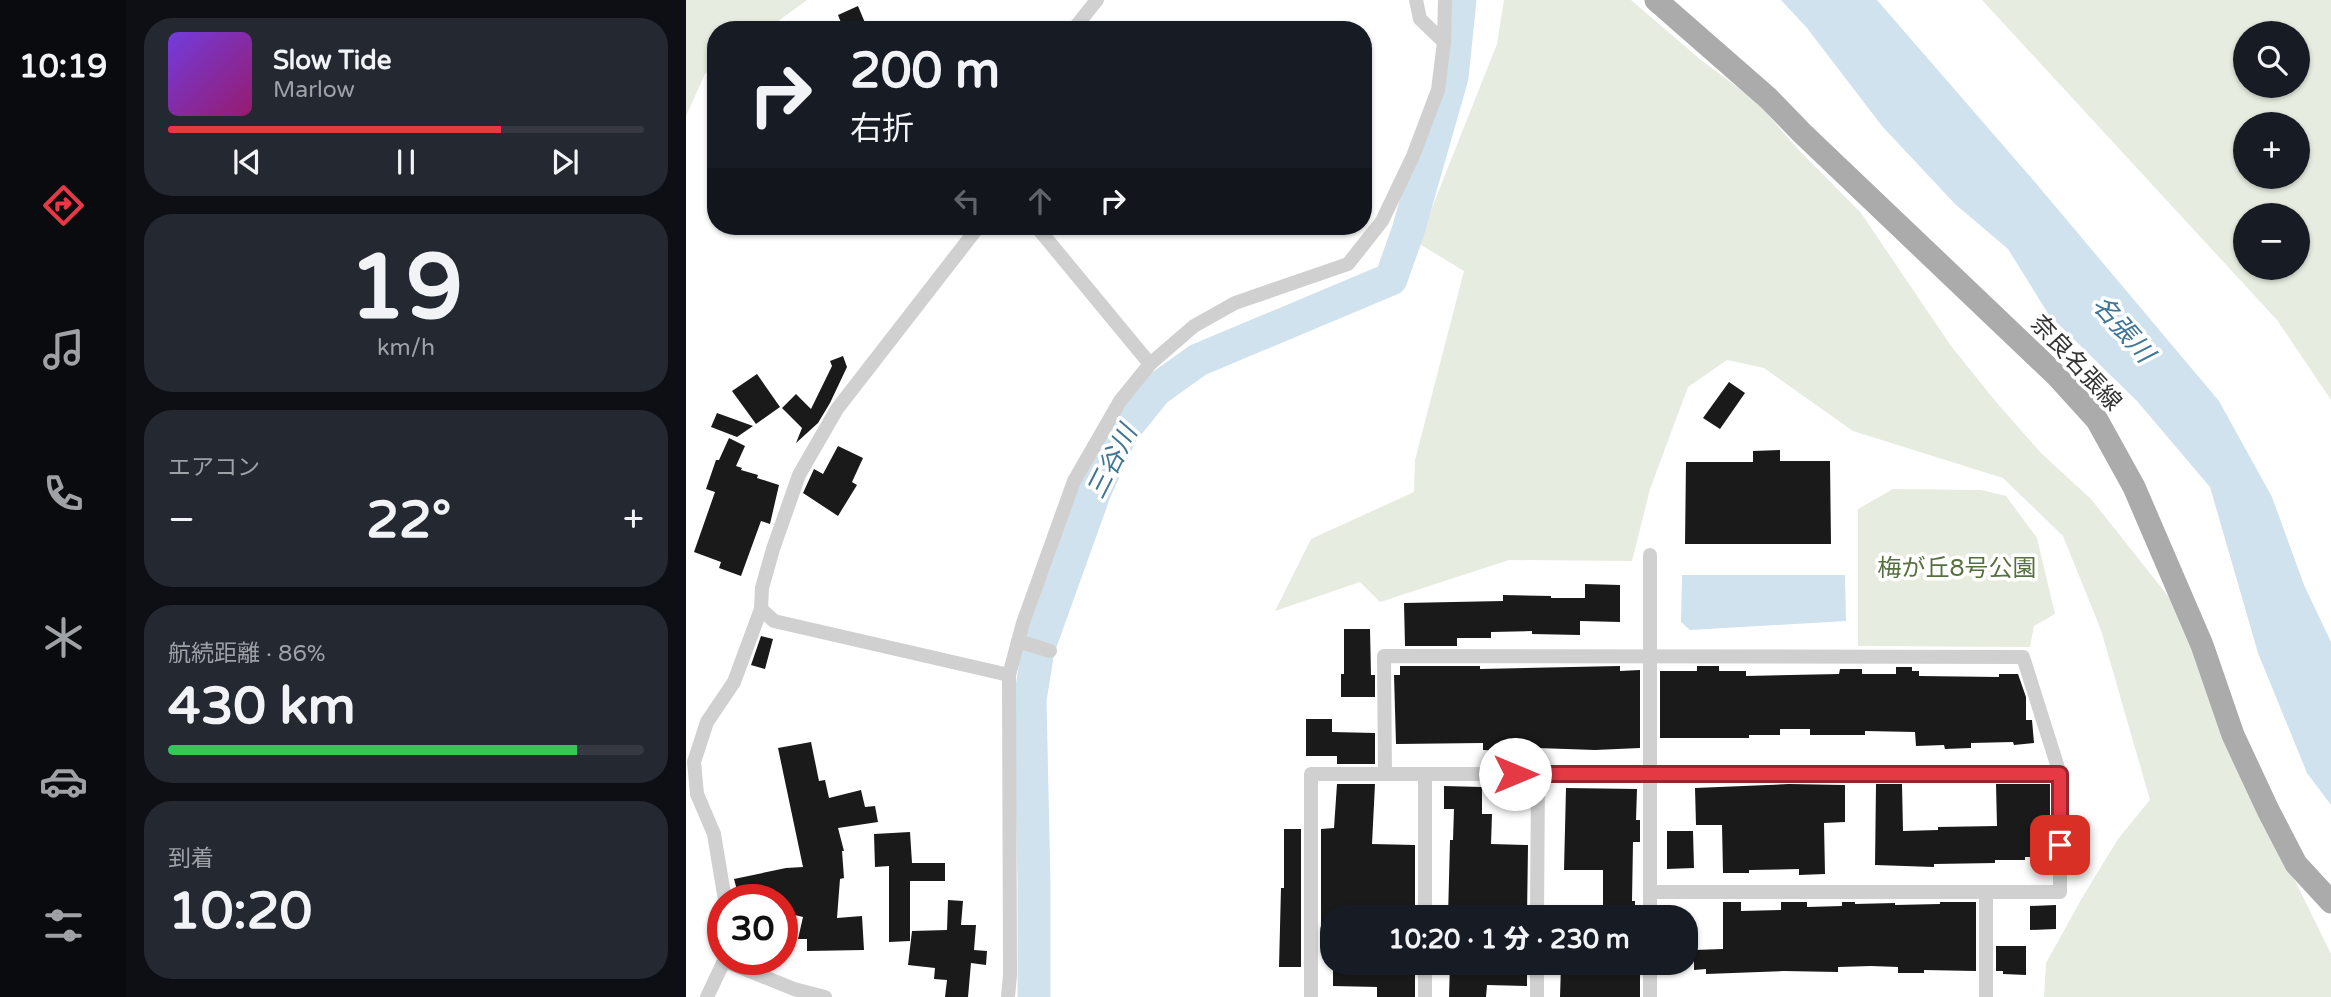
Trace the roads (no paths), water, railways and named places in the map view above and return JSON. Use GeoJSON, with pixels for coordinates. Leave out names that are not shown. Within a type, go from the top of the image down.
{"type":"FeatureCollection","features":[{"type":"Feature","properties":{"kind":"main road","name":"奈良名張線"},"geometry":{"type":"LineString","coordinates":[[1656,0],[1768,98],[1801,133],[2058,377],[2097,419],[2134,487],[2159,543],[2202,645],[2233,735],[2268,810],[2296,864],[2331,902]]}},
{"type":"Feature","properties":{"kind":"street"},"geometry":{"type":"LineString","coordinates":[[1080,21],[1097,0]]}},
{"type":"Feature","properties":{"kind":"street"},"geometry":{"type":"LineString","coordinates":[[1416,0],[1420,19],[1444,42]]}},
{"type":"Feature","properties":{"kind":"street"},"geometry":{"type":"LineString","coordinates":[[1372,234],[1382,221],[1413,156],[1438,90],[1444,42],[1445,0]]}},
{"type":"Feature","properties":{"kind":"street"},"geometry":{"type":"LineString","coordinates":[[722,884],[714,834],[697,794],[694,762],[707,722],[734,682],[761,609],[762,588],[772,548],[799,475],[837,409],[972,235]]}},
{"type":"Feature","properties":{"kind":"street"},"geometry":{"type":"LineString","coordinates":[[1043,235],[1150,364]]}},
{"type":"Feature","properties":{"kind":"street"},"geometry":{"type":"LineString","coordinates":[[1008,997],[1009,675],[1074,481],[1120,401],[1150,364],[1194,326],[1235,303],[1348,264],[1371,235]]}},
{"type":"Feature","properties":{"kind":"street"},"geometry":{"type":"LineString","coordinates":[[1650,555],[1650,905]]}},
{"type":"Feature","properties":{"kind":"street"},"geometry":{"type":"LineString","coordinates":[[761,609],[774,621],[1009,675]]}},
{"type":"Feature","properties":{"kind":"street"},"geometry":{"type":"LineString","coordinates":[[1019,642],[1047,650]]}},
{"type":"Feature","properties":{"kind":"street"},"geometry":{"type":"LineString","coordinates":[[1385,774],[1384,656],[2023,657],[2060,774],[2060,892],[1650,892]]}},
{"type":"Feature","properties":{"kind":"street"},"geometry":{"type":"LineString","coordinates":[[1311,997],[1311,774],[2060,774]]}},
{"type":"Feature","properties":{"kind":"street"},"geometry":{"type":"LineString","coordinates":[[1425,774],[1425,905]]}},
{"type":"Feature","properties":{"kind":"street"},"geometry":{"type":"LineString","coordinates":[[1537,905],[1538,774]]}},
{"type":"Feature","properties":{"kind":"street"},"geometry":{"type":"LineString","coordinates":[[1986,893],[1986,997]]}},
{"type":"Feature","properties":{"kind":"street"},"geometry":{"type":"LineString","coordinates":[[707,997],[718,975]]}},
{"type":"Feature","properties":{"kind":"street"},"geometry":{"type":"LineString","coordinates":[[761,975],[794,989],[825,997]]}},
{"type":"Feature","properties":{"kind":"street"},"geometry":{"type":"LineString","coordinates":[[1425,975],[1425,997]]}},
{"type":"Feature","properties":{"kind":"street"},"geometry":{"type":"LineString","coordinates":[[1537,975],[1537,997]]}},
{"type":"Feature","properties":{"kind":"street"},"geometry":{"type":"LineString","coordinates":[[1650,975],[1650,997]]}},
{"type":"Feature","properties":{"kind":"water","name":"名張川"},"geometry":{"type":"Polygon","coordinates":[[[1781,0],[1877,0],[2219,401],[2272,497],[2304,585],[2331,642],[2331,805],[2307,773],[2258,653],[2210,487],[2137,401],[2049,315],[2008,249],[1955,204],[1882,126],[1807,28],[1781,0]]]}},
{"type":"Feature","properties":{"kind":"water"},"geometry":{"type":"Polygon","coordinates":[[[1682,575],[1845,575],[1846,621],[1690,630],[1681,622],[1682,575]]]}},
{"type":"Feature","properties":{"kind":"waterway","name":"三谷川"},"geometry":{"type":"LineString","coordinates":[[1034,997],[1030,700],[1038,650],[1095,491],[1122,432],[1156,390],[1198,360],[1391,279],[1408,231],[1452,77],[1460,0]]}},
{"type":"Feature","properties":{"kind":"park label","name":"梅が丘8号公園"},"geometry":{"type":"Point","coordinates":[1957,568]}}]}
